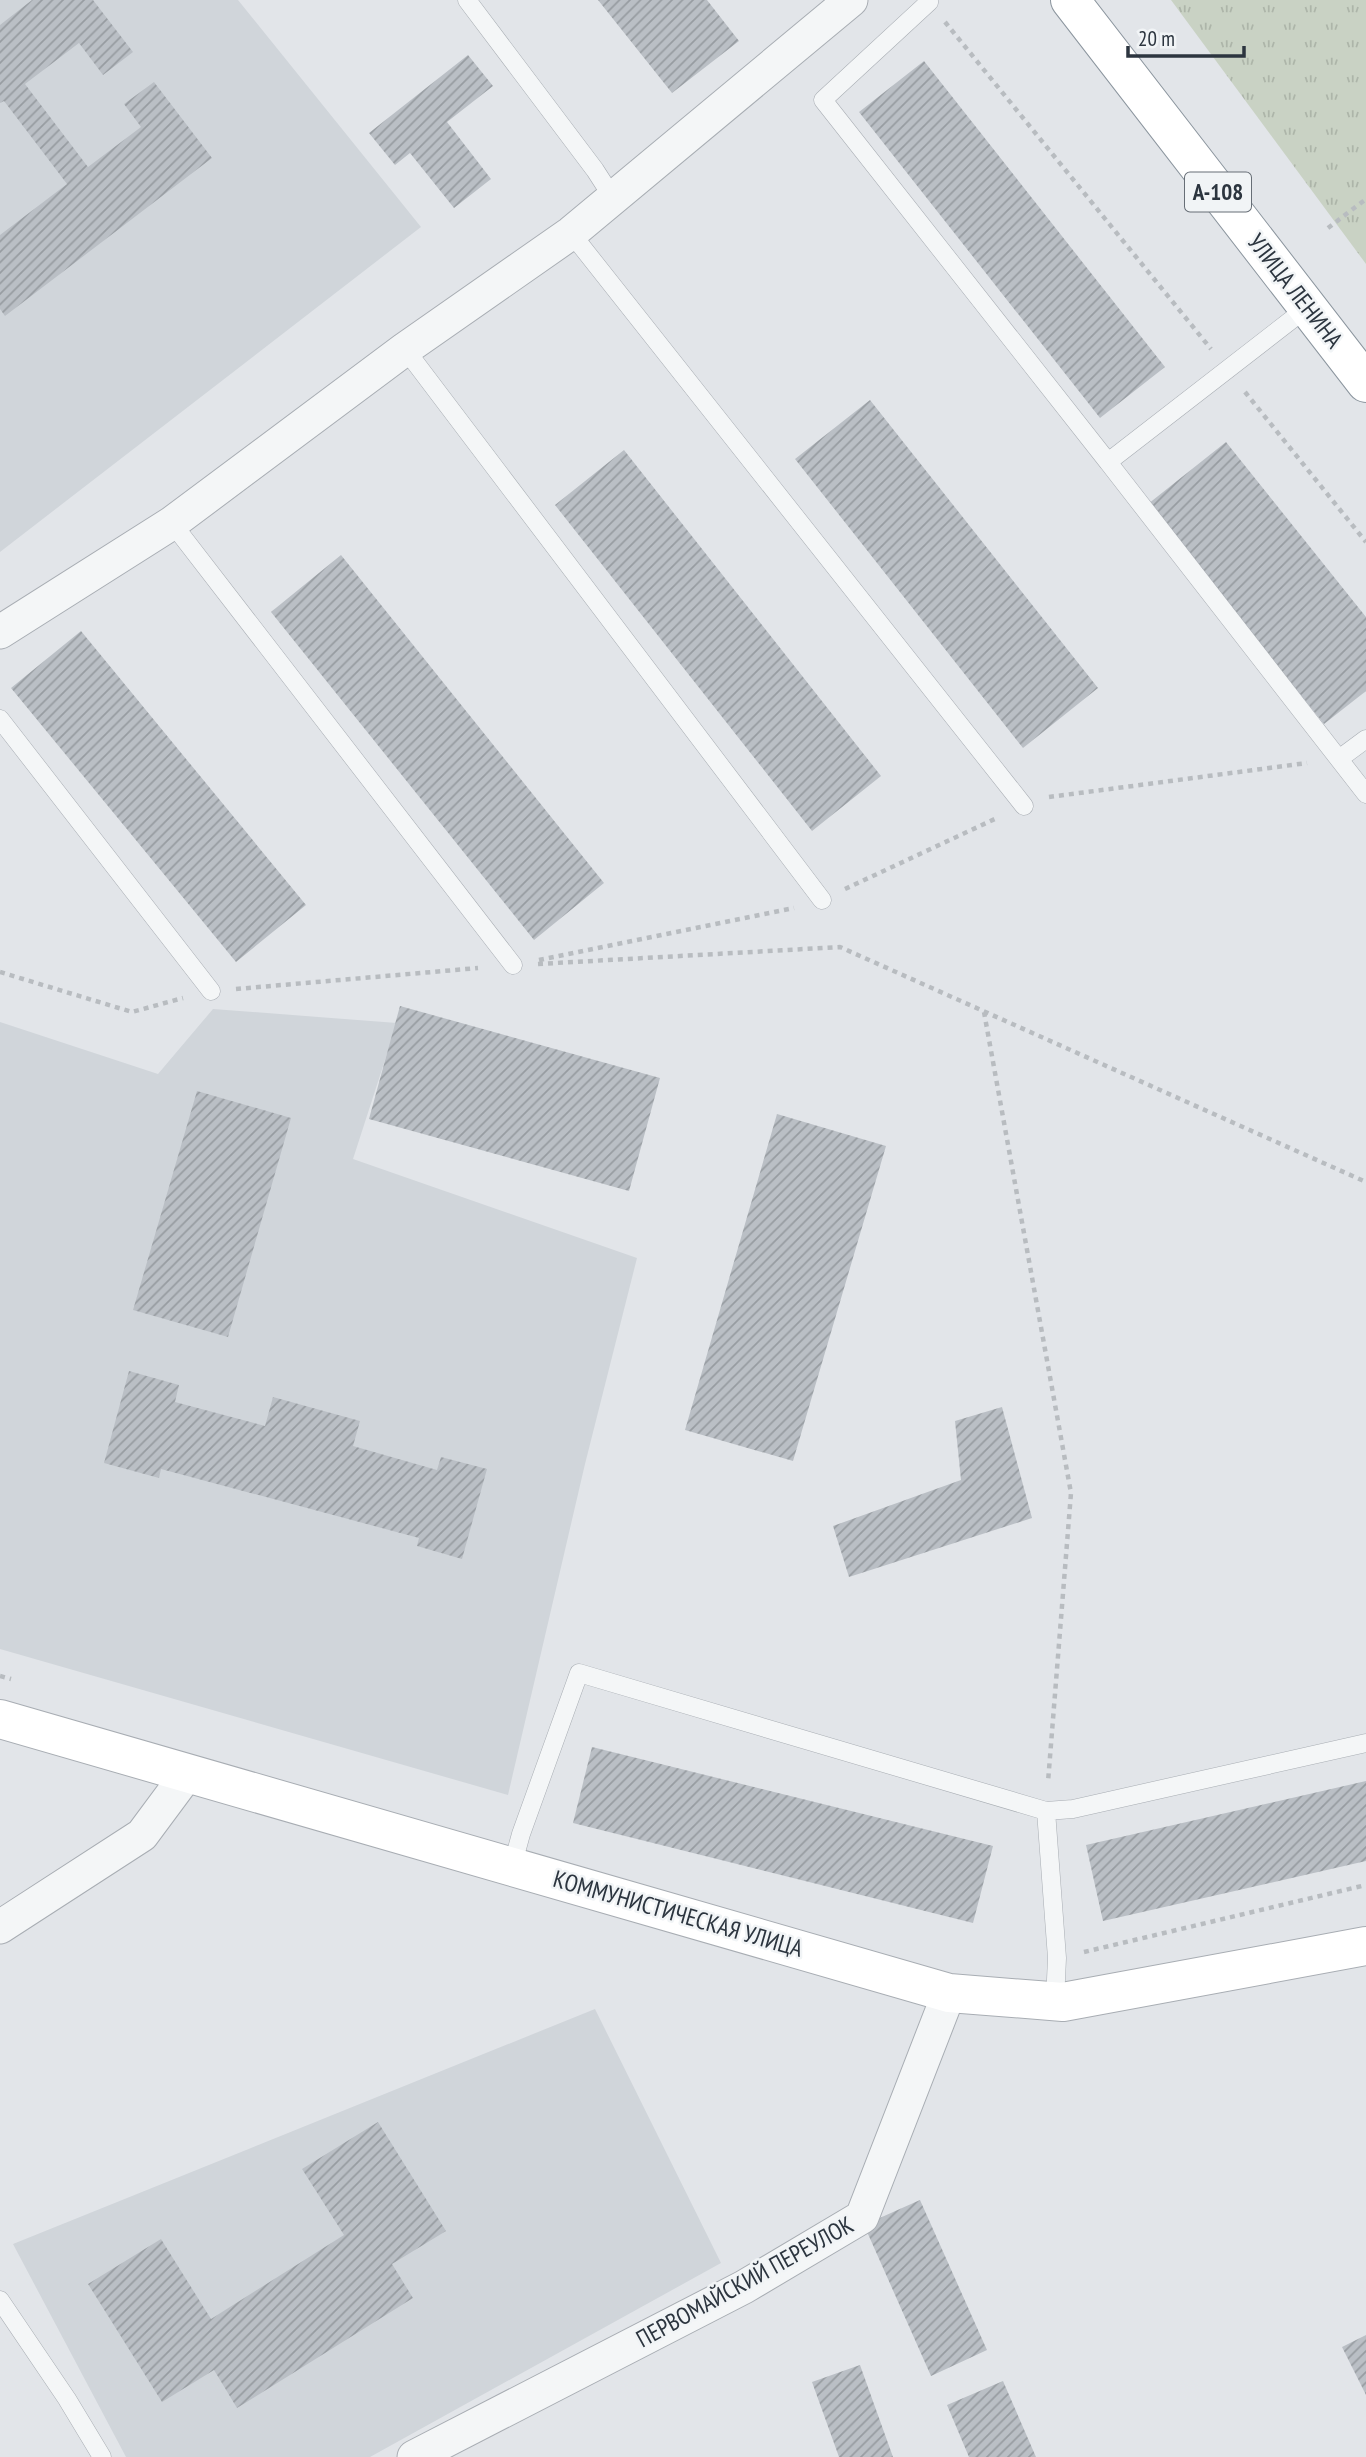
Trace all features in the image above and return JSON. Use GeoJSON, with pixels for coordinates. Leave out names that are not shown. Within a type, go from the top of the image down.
{"type":"FeatureCollection","features":[{"type":"Feature","properties":{"kind":"main road","name":"УЛИЦА ЛЕНИНА"},"geometry":{"type":"LineString","coordinates":[[1070,0],[1366,383]]}},
{"type":"Feature","properties":{"kind":"main road","name":"КОММУНИСТИЧЕСКАЯ УЛИЦА"},"geometry":{"type":"LineString","coordinates":[[0,1719],[948,1993],[1063,2002],[1363,1955]]}},
{"type":"Feature","properties":{"kind":"street"},"geometry":{"type":"LineString","coordinates":[[0,632],[172,523],[405,349],[571,233],[851,0]]}},
{"type":"Feature","properties":{"kind":"street"},"geometry":{"type":"LineString","coordinates":[[0,1927],[142,1835],[188,1773]]}},
{"type":"Feature","properties":{"kind":"street","name":"ПЕРВОМАЙСКИЙ ПЕРЕУЛОК"},"geometry":{"type":"LineString","coordinates":[[414,2457],[744,2287],[862,2217],[948,1993]]}},
{"type":"Feature","properties":{"kind":"lane"},"geometry":{"type":"LineString","coordinates":[[467,0],[613,198]]}},
{"type":"Feature","properties":{"kind":"lane"},"geometry":{"type":"LineString","coordinates":[[929,1],[822,100],[1366,794]]}},
{"type":"Feature","properties":{"kind":"lane"},"geometry":{"type":"LineString","coordinates":[[571,233],[1024,806]]}},
{"type":"Feature","properties":{"kind":"lane"},"geometry":{"type":"LineString","coordinates":[[1108,462],[1308,307]]}},
{"type":"Feature","properties":{"kind":"lane"},"geometry":{"type":"LineString","coordinates":[[405,349],[822,900]]}},
{"type":"Feature","properties":{"kind":"lane"},"geometry":{"type":"LineString","coordinates":[[172,523],[513,965]]}},
{"type":"Feature","properties":{"kind":"lane"},"geometry":{"type":"LineString","coordinates":[[0,719],[211,991]]}},
{"type":"Feature","properties":{"kind":"lane"},"geometry":{"type":"LineString","coordinates":[[1339,759],[1366,739]]}},
{"type":"Feature","properties":{"kind":"lane"},"geometry":{"type":"LineString","coordinates":[[512,1867],[521,1834],[579,1673],[1046,1811],[1073,1809],[1366,1743]]}},
{"type":"Feature","properties":{"kind":"lane"},"geometry":{"type":"LineString","coordinates":[[1046,1811],[1057,1958],[1055,2001]]}},
{"type":"Feature","properties":{"kind":"lane"},"geometry":{"type":"LineString","coordinates":[[0,2300],[67,2399],[102,2457]]}},
{"type":"Feature","properties":{"kind":"path"},"geometry":{"type":"LineString","coordinates":[[929,1],[1366,542]]}},
{"type":"Feature","properties":{"kind":"path"},"geometry":{"type":"LineString","coordinates":[[1328,228],[1366,199]]}},
{"type":"Feature","properties":{"kind":"path"},"geometry":{"type":"LineString","coordinates":[[513,965],[840,947],[1366,1182]]}},
{"type":"Feature","properties":{"kind":"path"},"geometry":{"type":"LineString","coordinates":[[0,972],[132,1012],[211,991]]}},
{"type":"Feature","properties":{"kind":"path"},"geometry":{"type":"LineString","coordinates":[[984,1011],[1071,1493],[1046,1811]]}},
{"type":"Feature","properties":{"kind":"path"},"geometry":{"type":"LineString","coordinates":[[1057,1958],[1366,1885]]}},
{"type":"Feature","properties":{"kind":"shaded area"},"geometry":{"type":"Polygon","coordinates":[[[0,0],[238,0],[421,227],[0,552],[0,0]]]}},
{"type":"Feature","properties":{"kind":"shaded area"},"geometry":{"type":"Polygon","coordinates":[[[213,1009],[397,1023],[353,1159],[637,1258],[585,1464],[508,1795],[0,1649],[0,1022],[158,1074],[213,1009]]]}},
{"type":"Feature","properties":{"kind":"shaded area"},"geometry":{"type":"Polygon","coordinates":[[[595,2009],[721,2263],[370,2457],[126,2457],[13,2244],[595,2009]]]}},
{"type":"Feature","properties":{"kind":"green space"},"geometry":{"type":"Polygon","coordinates":[[[1171,0],[1366,0],[1366,264],[1171,0]]]}},
{"type":"Feature","properties":{"kind":"building"},"geometry":{"type":"Polygon","coordinates":[[[32,0],[93,0],[133,52],[103,75],[79,43],[25,84],[88,167],[141,127],[124,104],[154,82],[212,158],[5,316],[0,309],[0,235],[67,184],[4,101],[0,103],[0,25],[32,0]]]}},
{"type":"Feature","properties":{"kind":"building"},"geometry":{"type":"Polygon","coordinates":[[[598,0],[707,0],[739,41],[672,93],[598,0]]]}},
{"type":"Feature","properties":{"kind":"building"},"geometry":{"type":"Polygon","coordinates":[[[468,55],[493,86],[447,122],[491,179],[454,208],[410,153],[395,165],[369,133],[468,55]]]}},
{"type":"Feature","properties":{"kind":"building"},"geometry":{"type":"Polygon","coordinates":[[[924,61],[1165,367],[1100,418],[859,112],[924,61]]]}},
{"type":"Feature","properties":{"kind":"building"},"geometry":{"type":"Polygon","coordinates":[[[870,400],[1098,688],[1023,748],[795,459],[870,400]]]}},
{"type":"Feature","properties":{"kind":"building"},"geometry":{"type":"Polygon","coordinates":[[[1226,442],[1366,617],[1366,691],[1324,724],[1148,504],[1226,442]]]}},
{"type":"Feature","properties":{"kind":"building"},"geometry":{"type":"Polygon","coordinates":[[[624,450],[881,776],[812,831],[555,505],[624,450]]]}},
{"type":"Feature","properties":{"kind":"building"},"geometry":{"type":"Polygon","coordinates":[[[341,555],[604,883],[534,940],[271,612],[341,555]]]}},
{"type":"Feature","properties":{"kind":"building"},"geometry":{"type":"Polygon","coordinates":[[[81,631],[306,905],[236,962],[11,688],[81,631]]]}},
{"type":"Feature","properties":{"kind":"building"},"geometry":{"type":"Polygon","coordinates":[[[400,1006],[660,1078],[629,1191],[369,1119],[400,1006]]]}},
{"type":"Feature","properties":{"kind":"building"},"geometry":{"type":"Polygon","coordinates":[[[197,1091],[291,1118],[228,1337],[133,1310],[197,1091]]]}},
{"type":"Feature","properties":{"kind":"building"},"geometry":{"type":"Polygon","coordinates":[[[777,1114],[886,1146],[793,1461],[685,1430],[777,1114]]]}},
{"type":"Feature","properties":{"kind":"building"},"geometry":{"type":"Polygon","coordinates":[[[129,1371],[179,1385],[175,1402],[265,1426],[273,1397],[360,1421],[353,1446],[437,1470],[441,1457],[487,1469],[462,1559],[417,1546],[419,1538],[161,1469],[159,1478],[104,1463],[129,1371]]]}},
{"type":"Feature","properties":{"kind":"building"},"geometry":{"type":"Polygon","coordinates":[[[1002,1407],[1032,1518],[849,1577],[833,1526],[961,1480],[955,1421],[1002,1407]]]}},
{"type":"Feature","properties":{"kind":"building"},"geometry":{"type":"Polygon","coordinates":[[[592,1747],[993,1846],[973,1923],[573,1823],[592,1747]]]}},
{"type":"Feature","properties":{"kind":"building"},"geometry":{"type":"Polygon","coordinates":[[[1366,1781],[1366,1861],[1103,1921],[1086,1845],[1366,1781]]]}},
{"type":"Feature","properties":{"kind":"building"},"geometry":{"type":"Polygon","coordinates":[[[378,2122],[446,2231],[392,2264],[413,2298],[237,2408],[214,2370],[162,2402],[88,2284],[161,2239],[211,2319],[344,2235],[302,2169],[378,2122]]]}},
{"type":"Feature","properties":{"kind":"building"},"geometry":{"type":"Polygon","coordinates":[[[920,2200],[987,2350],[931,2376],[864,2225],[920,2200]]]}},
{"type":"Feature","properties":{"kind":"building"},"geometry":{"type":"Polygon","coordinates":[[[1366,2335],[1366,2395],[1342,2347],[1366,2335]]]}},
{"type":"Feature","properties":{"kind":"building"},"geometry":{"type":"Polygon","coordinates":[[[860,2365],[893,2457],[839,2457],[812,2382],[860,2365]]]}},
{"type":"Feature","properties":{"kind":"building"},"geometry":{"type":"Polygon","coordinates":[[[1003,2381],[1036,2457],[969,2457],[947,2405],[1003,2381]]]}}]}
